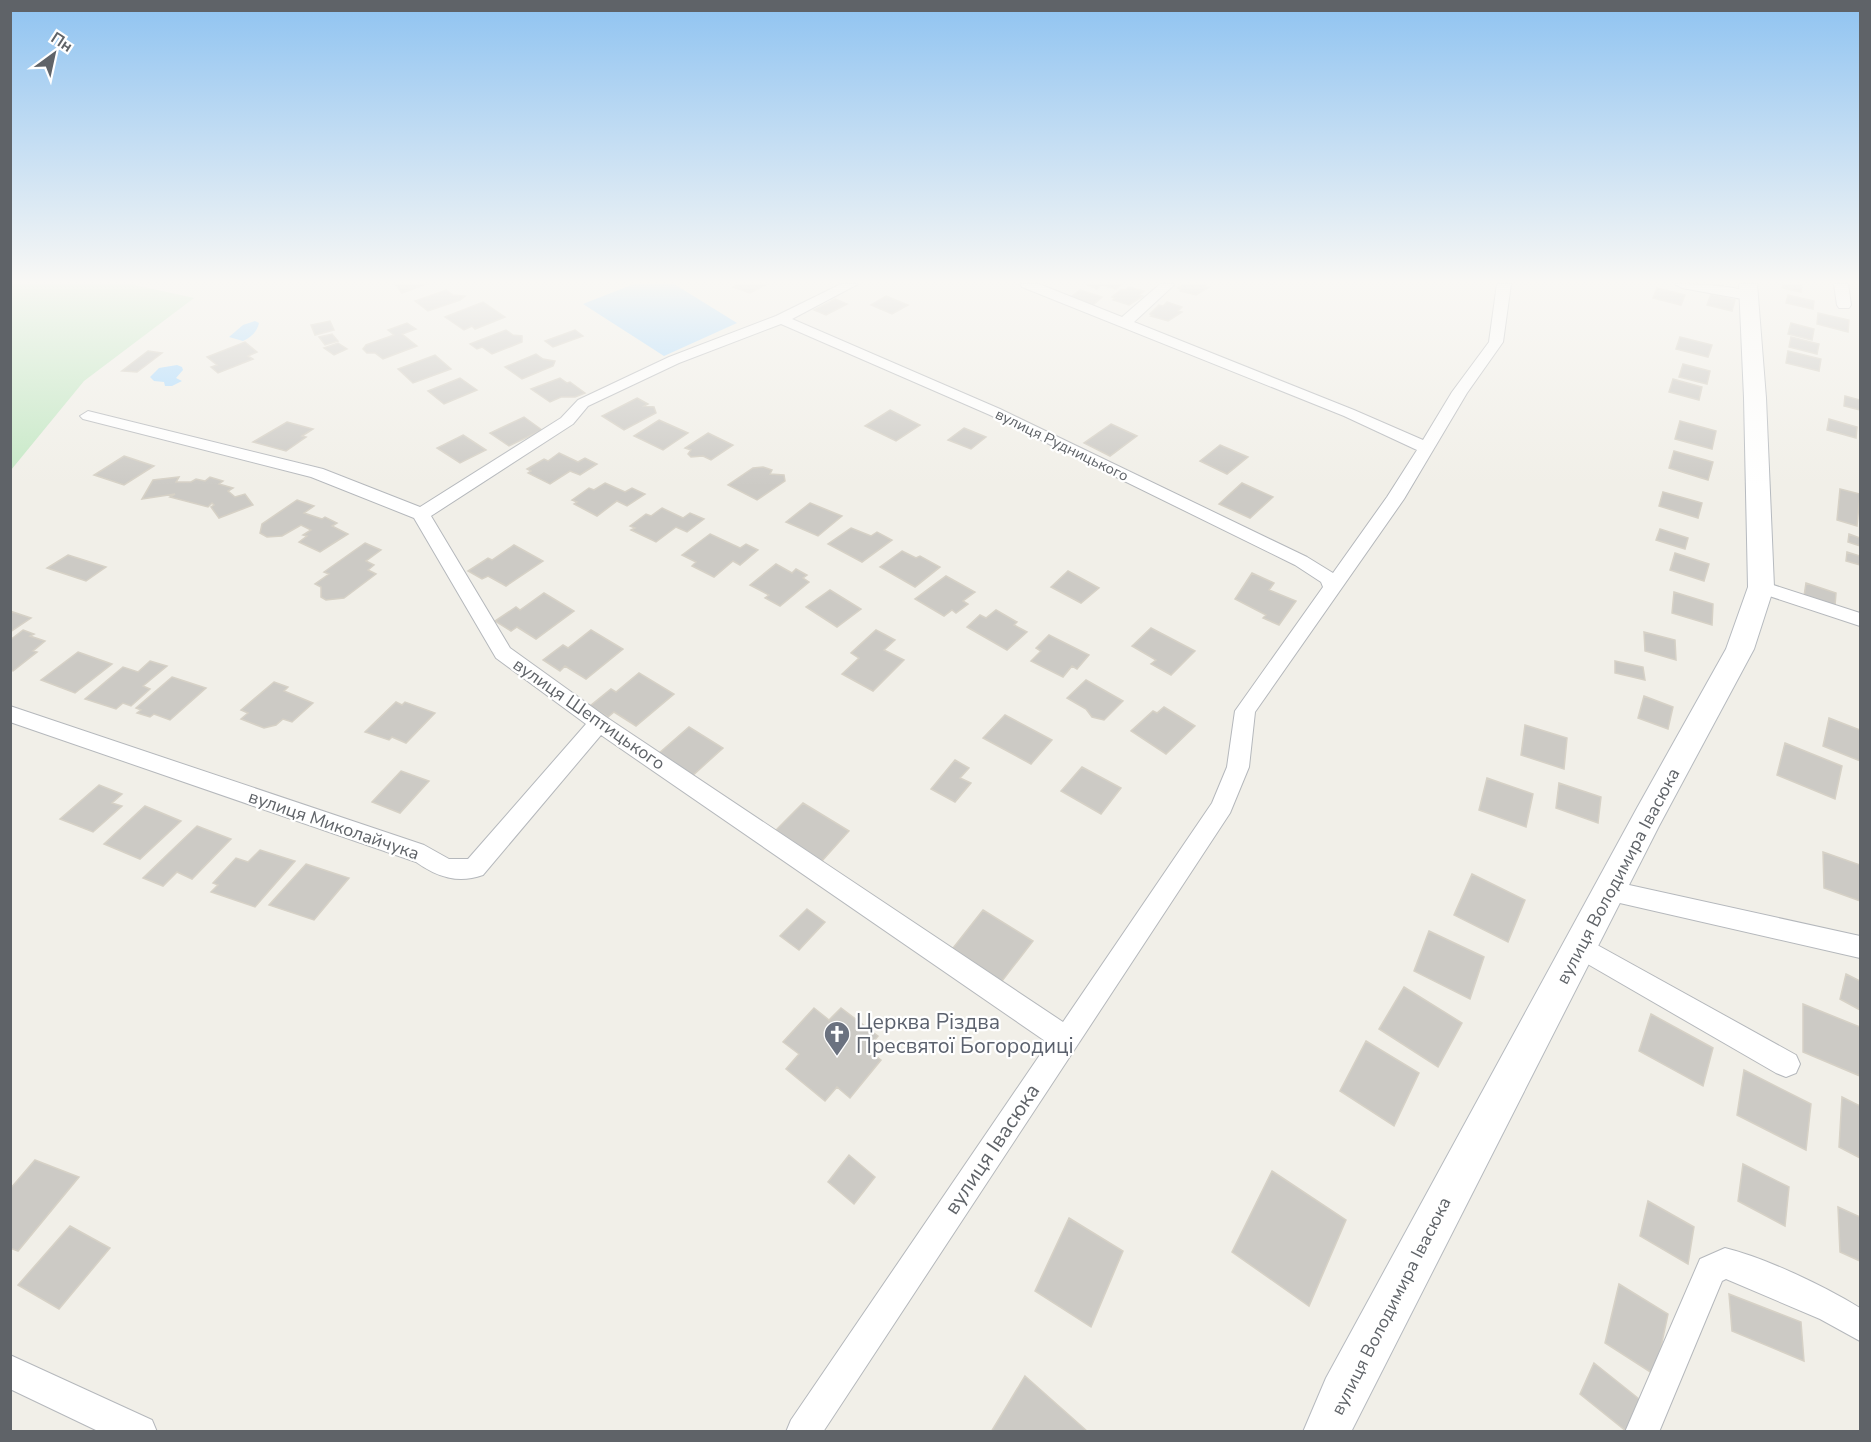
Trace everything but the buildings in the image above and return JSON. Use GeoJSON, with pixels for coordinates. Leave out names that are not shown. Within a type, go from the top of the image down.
{"type":"FeatureCollection","features":[{"type":"Feature","properties":{"kind":"street"},"geometry":{"type":"LineString","coordinates":[[88,416],[316,473],[421,514],[567,421],[583,403],[697,351]]}},
{"type":"Feature","properties":{"kind":"street","name":"вулиця Рудницького"},"geometry":{"type":"LineString","coordinates":[[855,351],[995,412],[1300,561],[1324,574],[1331,580],[1332,587]]}},
{"type":"Feature","properties":{"kind":"street"},"geometry":{"type":"LineString","coordinates":[[1195,351],[1349,413],[1426,448]]}},
{"type":"Feature","properties":{"kind":"street","name":"вулиця Івасюка"},"geometry":{"type":"LineString","coordinates":[[803,1431],[1222,807],[1238,767],[1245,711],[1395,499],[1460,392],[1489,351]]}},
{"type":"Feature","properties":{"kind":"street","name":"вулиця Володимира Івасюка"},"geometry":{"type":"LineString","coordinates":[[1327,1431],[1365,1354],[1648,818],[1740,649],[1761,587],[1752,351]]}},
{"type":"Feature","properties":{"kind":"street","name":"вулиця Шептицького"},"geometry":{"type":"LineString","coordinates":[[421,514],[503,653],[599,723],[1065,1040]]}},
{"type":"Feature","properties":{"kind":"street"},"geometry":{"type":"LineString","coordinates":[[1761,587],[1860,620]]}},
{"type":"Feature","properties":{"kind":"street","name":"вулиця Миколайчука"},"geometry":{"type":"LineString","coordinates":[[10,714],[424,855],[442,868],[458,872],[474,868],[599,723]]}},
{"type":"Feature","properties":{"kind":"street"},"geometry":{"type":"LineString","coordinates":[[1611,891],[1860,947]]}},
{"type":"Feature","properties":{"kind":"street"},"geometry":{"type":"LineString","coordinates":[[1581,947],[1786,1064]]}},
{"type":"Feature","properties":{"kind":"street"},"geometry":{"type":"LineString","coordinates":[[1642,1431],[1711,1270],[1725,1263],[1740,1267],[1831,1308],[1860,1325]]}},
{"type":"Feature","properties":{"kind":"street"},"geometry":{"type":"LineString","coordinates":[[10,1371],[77,1404],[140,1431]]}},
{"type":"Feature","properties":{"kind":"green space"},"geometry":{"type":"Polygon","coordinates":[[[11,351],[123,351],[84,381],[11,470],[11,351]]]}},
{"type":"Feature","properties":{"kind":"water"},"geometry":{"type":"Polygon","coordinates":[[[657,351],[674,351],[664,356],[657,351]]]}},
{"type":"Feature","properties":{"kind":"water"},"geometry":{"type":"Polygon","coordinates":[[[177,365],[183,370],[176,378],[182,381],[172,386],[165,386],[164,382],[154,381],[150,377],[159,368],[177,365]]]}},
{"type":"Feature","properties":{"kind":"place","name":"Церква Різдва Пресвятої Богородиці"},"geometry":{"type":"Point","coordinates":[837,1057]}}]}
